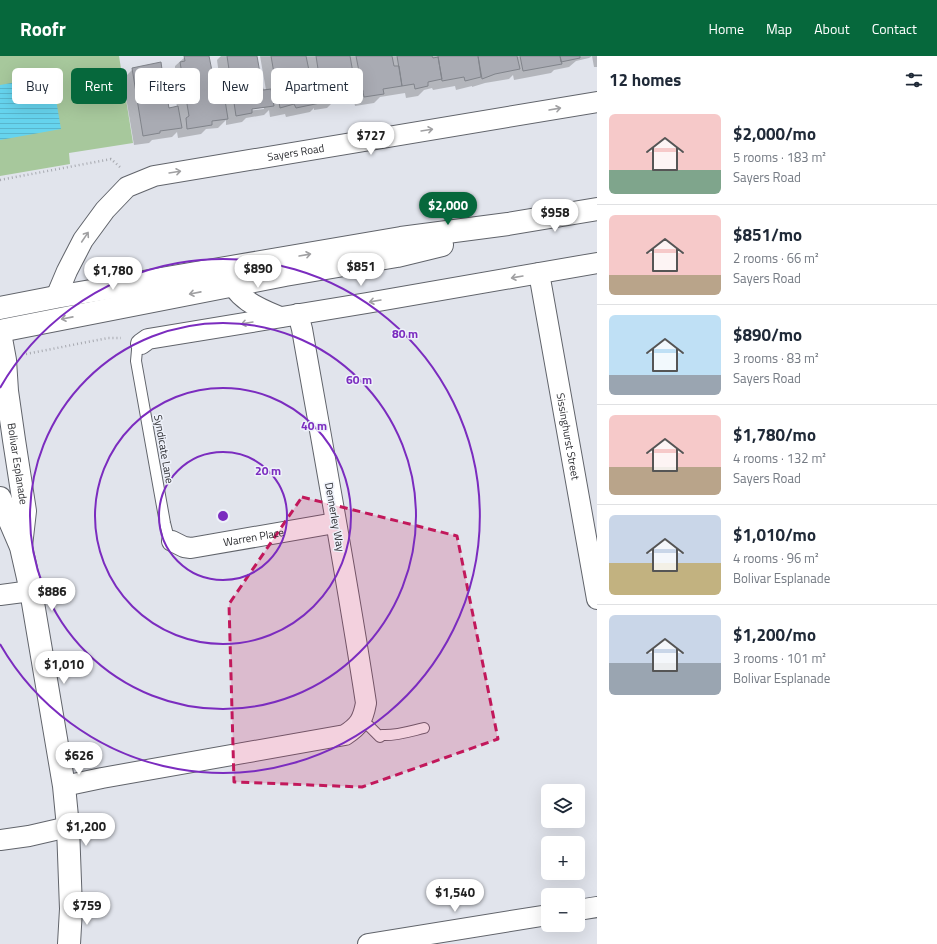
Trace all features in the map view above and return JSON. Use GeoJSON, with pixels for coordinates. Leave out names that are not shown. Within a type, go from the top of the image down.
{"type":"FeatureCollection","features":[{"type":"Feature","properties":{"kind":"main road"},"geometry":{"type":"LineString","coordinates":[[0,332],[229,277],[401,238],[508,224],[597,209]]}},
{"type":"Feature","properties":{"kind":"main road"},"geometry":{"type":"LineString","coordinates":[[0,308],[56,297],[229,277]]}},
{"type":"Feature","properties":{"kind":"main road","name":"Bolivar Esplanade"},"geometry":{"type":"LineString","coordinates":[[0,332],[5,360],[8,398],[25,511],[21,547]]}},
{"type":"Feature","properties":{"kind":"main road","name":"Bolivar Esplanade"},"geometry":{"type":"LineString","coordinates":[[0,498],[21,547],[31,591],[64,786],[68,827],[71,909],[68,944]]}},
{"type":"Feature","properties":{"kind":"street","name":"Sayers Road"},"geometry":{"type":"LineString","coordinates":[[56,297],[83,240],[105,210],[127,187],[154,176],[597,102]]}},
{"type":"Feature","properties":{"kind":"street"},"geometry":{"type":"LineString","coordinates":[[139,352],[148,339],[597,263]]}},
{"type":"Feature","properties":{"kind":"street","name":"Sissinghurst Street"},"geometry":{"type":"LineString","coordinates":[[539,273],[590,520],[597,599]]}},
{"type":"Feature","properties":{"kind":"street"},"geometry":{"type":"LineString","coordinates":[[229,277],[246,300],[253,305],[289,315]]}},
{"type":"Feature","properties":{"kind":"street","name":"Dennerley Way"},"geometry":{"type":"LineString","coordinates":[[289,315],[304,337],[366,703],[362,720]]}},
{"type":"Feature","properties":{"kind":"street","name":"Warren Place"},"geometry":{"type":"LineString","coordinates":[[172,541],[184,547],[191,548],[335,523]]}},
{"type":"Feature","properties":{"kind":"street"},"geometry":{"type":"LineString","coordinates":[[0,595],[31,591]]}},
{"type":"Feature","properties":{"kind":"street"},"geometry":{"type":"LineString","coordinates":[[64,786],[345,735],[354,729],[362,720]]}},
{"type":"Feature","properties":{"kind":"street"},"geometry":{"type":"LineString","coordinates":[[0,840],[29,836],[68,827]]}},
{"type":"Feature","properties":{"kind":"street"},"geometry":{"type":"LineString","coordinates":[[585,909],[597,907]]}},
{"type":"Feature","properties":{"kind":"street"},"geometry":{"type":"LineString","coordinates":[[368,944],[406,941],[541,916]]}},
{"type":"Feature","properties":{"kind":"lane","name":"Syndicate Lane"},"geometry":{"type":"LineString","coordinates":[[139,352],[165,523],[168,535],[172,541]]}},
{"type":"Feature","properties":{"kind":"lane"},"geometry":{"type":"LineString","coordinates":[[362,720],[380,737],[382,735],[424,728]]}},
{"type":"Feature","properties":{"kind":"path"},"geometry":{"type":"LineString","coordinates":[[0,180],[111,159],[137,183]]}},
{"type":"Feature","properties":{"kind":"path"},"geometry":{"type":"LineString","coordinates":[[5,360],[31,352],[108,338],[125,338],[134,340],[139,352]]}},
{"type":"Feature","properties":{"kind":"highlighted area"},"geometry":{"type":"Polygon","coordinates":[[[302,497],[457,536],[498,739],[362,787],[234,782],[229,604],[302,497]]]}},
{"type":"Feature","properties":{"kind":"green space"},"geometry":{"type":"Polygon","coordinates":[[[0,56],[119,56],[121,68],[71,68],[71,104],[127,104],[133,143],[69,153],[70,164],[0,176],[0,56]]]}},
{"type":"Feature","properties":{"kind":"water"},"geometry":{"type":"Polygon","coordinates":[[[12,83],[12,104],[57,104],[61,129],[0,140],[0,85],[12,83]]]}},
{"type":"Feature","properties":{"kind":"building"},"geometry":{"type":"Polygon","coordinates":[[[184,56],[209,56],[211,68],[208,68],[208,104],[226,104],[228,119],[212,121],[212,125],[187,129],[186,118],[189,116],[187,104],[200,104],[200,68],[181,68],[180,62],[185,61],[184,56]]]}},
{"type":"Feature","properties":{"kind":"building"},"geometry":{"type":"Polygon","coordinates":[[[227,56],[257,56],[259,68],[229,68],[227,56]]]}},
{"type":"Feature","properties":{"kind":"building"},"geometry":{"type":"Polygon","coordinates":[[[271,56],[306,56],[308,68],[273,68],[271,56]]]}},
{"type":"Feature","properties":{"kind":"building"},"geometry":{"type":"Polygon","coordinates":[[[316,56],[350,56],[352,68],[318,68],[316,56]]]}},
{"type":"Feature","properties":{"kind":"building"},"geometry":{"type":"Polygon","coordinates":[[[356,56],[392,56],[394,66],[399,66],[402,86],[383,89],[384,94],[364,97],[363,68],[358,68],[356,56]]]}},
{"type":"Feature","properties":{"kind":"building"},"geometry":{"type":"Polygon","coordinates":[[[397,56],[438,57],[442,79],[428,82],[428,86],[415,89],[414,84],[402,86],[397,56]]]}},
{"type":"Feature","properties":{"kind":"building"},"geometry":{"type":"Polygon","coordinates":[[[438,56],[478,56],[481,77],[465,81],[464,77],[442,81],[438,56]]]}},
{"type":"Feature","properties":{"kind":"building"},"geometry":{"type":"Polygon","coordinates":[[[478,56],[517,56],[520,69],[495,74],[482,79],[478,56]]]}},
{"type":"Feature","properties":{"kind":"building"},"geometry":{"type":"Polygon","coordinates":[[[520,56],[560,56],[562,64],[523,71],[520,56]]]}},
{"type":"Feature","properties":{"kind":"building"},"geometry":{"type":"Polygon","coordinates":[[[560,56],[580,56],[580,58],[561,62],[560,56]]]}},
{"type":"Feature","properties":{"kind":"building"},"geometry":{"type":"Polygon","coordinates":[[[161,62],[162,68],[135,68],[135,87],[132,68],[161,62]]]}},
{"type":"Feature","properties":{"kind":"building"},"geometry":{"type":"Polygon","coordinates":[[[271,89],[271,104],[274,104],[274,106],[252,109],[252,113],[236,116],[234,104],[263,104],[263,90],[271,89]]]}},
{"type":"Feature","properties":{"kind":"building"},"geometry":{"type":"Polygon","coordinates":[[[138,104],[168,104],[169,108],[178,106],[182,128],[160,131],[160,133],[143,136],[138,104]]]}},
{"type":"Feature","properties":{"kind":"building"},"geometry":{"type":"Polygon","coordinates":[[[279,104],[294,104],[280,108],[279,104]]]}},
{"type":"Feature","properties":{"kind":"building"},"geometry":{"type":"Polygon","coordinates":[[[294,104],[315,104],[296,108],[294,104]]]}}]}
